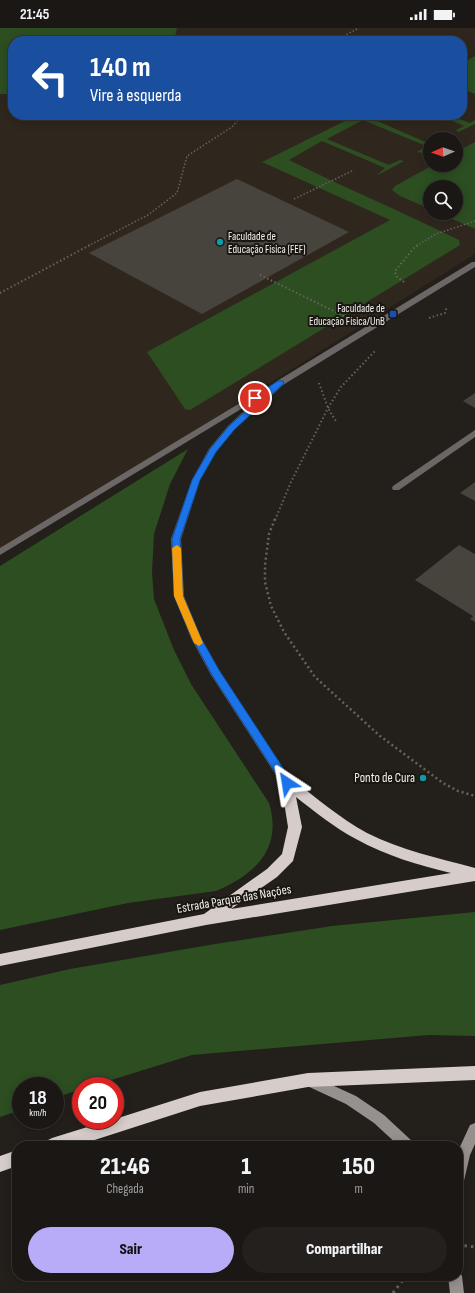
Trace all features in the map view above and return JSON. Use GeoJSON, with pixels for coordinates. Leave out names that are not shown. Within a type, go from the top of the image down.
{"type":"FeatureCollection","features":[{"type":"Feature","properties":{"kind":"highway"},"geometry":{"type":"LineString","coordinates":[[287,783],[341,823],[373,842],[424,861],[475,874]]}},
{"type":"Feature","properties":{"kind":"highway"},"geometry":{"type":"LineString","coordinates":[[206,919],[272,873],[288,857],[295,827],[287,783]]}},
{"type":"Feature","properties":{"kind":"highway","name":"Estrada Parque das Nações"},"geometry":{"type":"LineString","coordinates":[[0,960],[206,919],[475,874]]}},
{"type":"Feature","properties":{"kind":"highway"},"geometry":{"type":"LineString","coordinates":[[68,1141],[200,1100],[308,1080],[475,1073]]}},
{"type":"Feature","properties":{"kind":"highway"},"geometry":{"type":"LineString","coordinates":[[0,1164],[12,1160]]}},
{"type":"Feature","properties":{"kind":"street"},"geometry":{"type":"LineString","coordinates":[[308,1080],[351,1100],[379,1119],[403,1141]]}},
{"type":"Feature","properties":{"kind":"street"},"geometry":{"type":"LineString","coordinates":[[463,1158],[475,1128]]}},
{"type":"Feature","properties":{"kind":"street"},"geometry":{"type":"LineString","coordinates":[[455,1281],[456,1293]]}},
{"type":"Feature","properties":{"kind":"lane"},"geometry":{"type":"LineString","coordinates":[[0,552],[475,264]]}},
{"type":"Feature","properties":{"kind":"lane"},"geometry":{"type":"LineString","coordinates":[[280,383],[231,428],[212,451],[196,480],[176,539],[179,596],[196,638],[287,783]]}},
{"type":"Feature","properties":{"kind":"lane"},"geometry":{"type":"LineString","coordinates":[[396,488],[475,433]]}},
{"type":"Feature","properties":{"kind":"path"},"geometry":{"type":"LineString","coordinates":[[344,36],[359,28]]}},
{"type":"Feature","properties":{"kind":"path"},"geometry":{"type":"LineString","coordinates":[[0,293],[148,214],[177,194],[187,156],[232,127],[238,120]]}},
{"type":"Feature","properties":{"kind":"path"},"geometry":{"type":"LineString","coordinates":[[294,199],[354,170]]}},
{"type":"Feature","properties":{"kind":"path"},"geometry":{"type":"LineString","coordinates":[[401,281],[396,276],[395,271],[414,248],[436,234],[475,221]]}},
{"type":"Feature","properties":{"kind":"path"},"geometry":{"type":"LineString","coordinates":[[260,275],[346,317]]}},
{"type":"Feature","properties":{"kind":"path"},"geometry":{"type":"LineString","coordinates":[[426,318],[445,313],[447,309],[446,305]]}},
{"type":"Feature","properties":{"kind":"path"},"geometry":{"type":"LineString","coordinates":[[378,348],[341,387],[328,408],[291,482],[269,534],[265,565],[265,582],[271,606],[284,632],[315,677],[380,736],[436,778],[458,791],[475,796]]}},
{"type":"Feature","properties":{"kind":"path"},"geometry":{"type":"LineString","coordinates":[[318,379],[328,408],[337,423]]}},
{"type":"Feature","properties":{"kind":"path"},"geometry":{"type":"LineString","coordinates":[[463,1246],[475,1247]]}},
{"type":"Feature","properties":{"kind":"path"},"geometry":{"type":"LineString","coordinates":[[393,1293],[402,1281]]}},
{"type":"Feature","properties":{"kind":"shaded area"},"geometry":{"type":"Polygon","coordinates":[[[0,28],[475,28],[475,254],[0,553],[0,28]]]}},
{"type":"Feature","properties":{"kind":"green space"},"geometry":{"type":"Polygon","coordinates":[[[0,28],[177,28],[175,36],[8,36],[8,94],[0,94],[0,28]]]}},
{"type":"Feature","properties":{"kind":"green space"},"geometry":{"type":"Polygon","coordinates":[[[475,56],[475,94],[467,91],[467,60],[475,56]]]}},
{"type":"Feature","properties":{"kind":"green space"},"geometry":{"type":"Polygon","coordinates":[[[347,120],[363,120],[327,139],[389,165],[400,160],[404,161],[377,175],[385,168],[322,141],[289,160],[459,240],[460,245],[190,410],[185,409],[147,352],[390,220],[262,162],[347,120]]]}},
{"type":"Feature","properties":{"kind":"green space"},"geometry":{"type":"Polygon","coordinates":[[[363,120],[375,120],[423,141],[423,145],[363,120]]]}},
{"type":"Feature","properties":{"kind":"green space"},"geometry":{"type":"Polygon","coordinates":[[[450,120],[462,120],[470,123],[475,120],[475,124],[458,132],[456,130],[464,126],[450,120]]]}},
{"type":"Feature","properties":{"kind":"green space"},"geometry":{"type":"Polygon","coordinates":[[[475,142],[475,229],[454,220],[463,220],[463,180],[423,180],[423,206],[400,196],[392,190],[395,186],[423,171],[423,172],[463,172],[463,148],[475,142]]]}},
{"type":"Feature","properties":{"kind":"green space"},"geometry":{"type":"Polygon","coordinates":[[[423,148],[423,152],[417,152],[423,148]]]}},
{"type":"Feature","properties":{"kind":"green space"},"geometry":{"type":"Polygon","coordinates":[[[188,449],[170,484],[154,534],[152,572],[154,599],[174,650],[191,684],[269,803],[272,819],[272,833],[269,846],[254,868],[243,877],[216,891],[128,903],[0,930],[0,566],[188,449]]]}},
{"type":"Feature","properties":{"kind":"green space"},"geometry":{"type":"Polygon","coordinates":[[[475,912],[475,1036],[429,1035],[192,1055],[121,1077],[72,1077],[72,1092],[64,1095],[64,1077],[12,1077],[12,1113],[0,1117],[0,985],[70,969],[332,926],[475,912]]]}},
{"type":"Feature","properties":{"kind":"building","name":"Faculdade de Educação Física (FEF)"},"geometry":{"type":"Polygon","coordinates":[[[237,179],[349,232],[202,314],[89,253],[237,179]]]}},
{"type":"Feature","properties":{"kind":"building"},"geometry":{"type":"Polygon","coordinates":[[[475,393],[475,408],[463,401],[475,393]]]}},
{"type":"Feature","properties":{"kind":"building"},"geometry":{"type":"Polygon","coordinates":[[[475,482],[475,501],[460,493],[475,482]]]}},
{"type":"Feature","properties":{"kind":"building"},"geometry":{"type":"Polygon","coordinates":[[[459,545],[475,554],[475,622],[470,619],[473,616],[415,580],[459,545]]]}},
{"type":"Feature","properties":{"kind":"slow traffic"},"geometry":{"type":"LineString","coordinates":[[177,548],[179,596],[199,643]]}},
{"type":"Feature","properties":{"kind":"place","name":"Faculdade de Educação Física (FEF)"},"geometry":{"type":"Point","coordinates":[220,242]}},
{"type":"Feature","properties":{"kind":"place","name":"Faculdade de Educação Física/UnB"},"geometry":{"type":"Point","coordinates":[393,314]}},
{"type":"Feature","properties":{"kind":"place","name":"Ponto de Cura"},"geometry":{"type":"Point","coordinates":[423,778]}},
{"type":"Feature","properties":{"kind":"route"},"geometry":{"type":"LineString","coordinates":[[255,398],[280,383],[231,428],[212,451],[196,480],[176,539],[179,596],[196,638],[287,783]]}}]}
